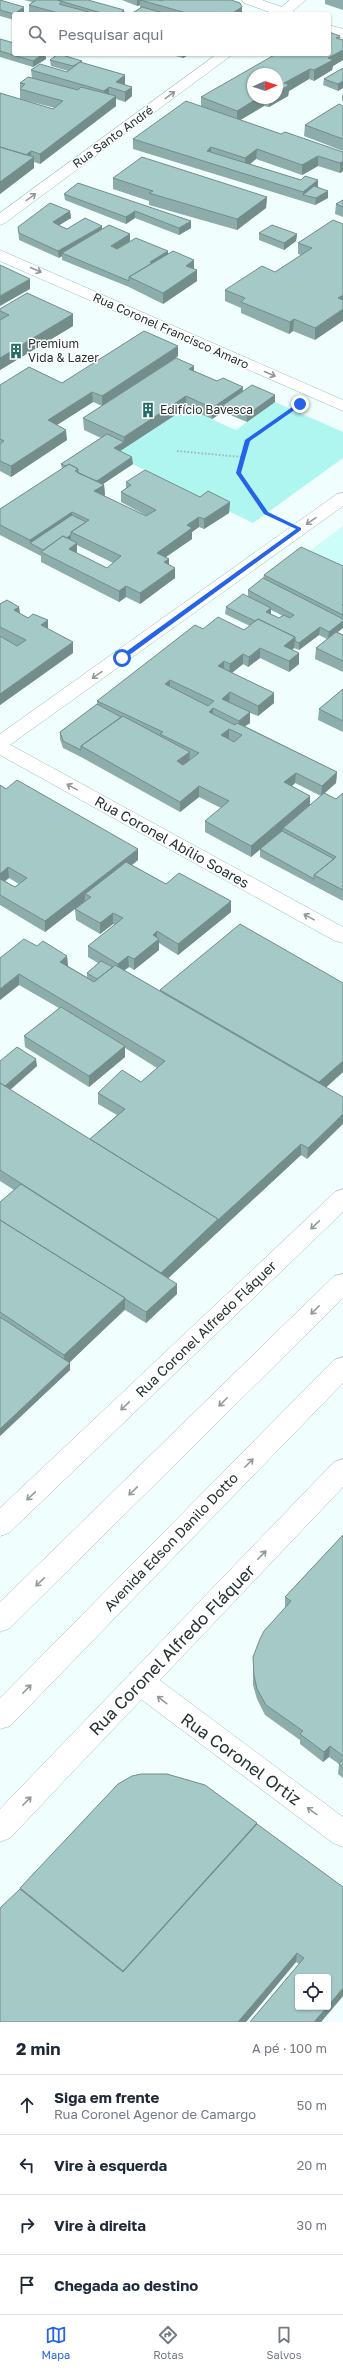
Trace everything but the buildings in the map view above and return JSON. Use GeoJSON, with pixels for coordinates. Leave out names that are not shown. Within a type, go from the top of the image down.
{"type":"FeatureCollection","features":[{"type":"Feature","properties":{"kind":"main road"},"geometry":{"type":"LineString","coordinates":[[249,0],[281,12]]}},
{"type":"Feature","properties":{"kind":"main road"},"geometry":{"type":"LineString","coordinates":[[285,12],[299,0]]}},
{"type":"Feature","properties":{"kind":"main road"},"geometry":{"type":"LineString","coordinates":[[331,30],[343,34]]}},
{"type":"Feature","properties":{"kind":"main road","name":"Rua Santo André"},"geometry":{"type":"LineString","coordinates":[[0,220],[223,56]]}},
{"type":"Feature","properties":{"kind":"main road","name":"Rua Coronel Francisco Amaro"},"geometry":{"type":"LineString","coordinates":[[0,255],[343,406]]}},
{"type":"Feature","properties":{"kind":"main road"},"geometry":{"type":"LineString","coordinates":[[0,743],[343,498]]}},
{"type":"Feature","properties":{"kind":"main road","name":"Rua Coronel Abílio Soares"},"geometry":{"type":"LineString","coordinates":[[0,747],[343,936]]}},
{"type":"Feature","properties":{"kind":"main road","name":"Rua Coronel Alfredo Fláquer"},"geometry":{"type":"LineString","coordinates":[[0,1525],[343,1198]]}},
{"type":"Feature","properties":{"kind":"main road"},"geometry":{"type":"LineString","coordinates":[[0,1620],[343,1283]]}},
{"type":"Feature","properties":{"kind":"main road","name":"Avenida Edson Danilo Dotto"},"geometry":{"type":"LineString","coordinates":[[0,1717],[343,1367]]}},
{"type":"Feature","properties":{"kind":"main road","name":"Rua Coronel Alfredo Fláquer"},"geometry":{"type":"LineString","coordinates":[[0,1829],[343,1470]]}},
{"type":"Feature","properties":{"kind":"main road","name":"Rua Coronel Ortiz"},"geometry":{"type":"LineString","coordinates":[[140,1682],[343,1834]]}},
{"type":"Feature","properties":{"kind":"path"},"geometry":{"type":"LineString","coordinates":[[299,529],[266,513],[238,473],[247,441],[315,394]]}},
{"type":"Feature","properties":{"kind":"path"},"geometry":{"type":"LineString","coordinates":[[176,451],[242,457]]}},
{"type":"Feature","properties":{"kind":"shaded area"},"geometry":{"type":"Polygon","coordinates":[[[275,402],[343,432],[343,458],[253,523],[114,455],[186,408],[236,430],[275,402]]]}},
{"type":"Feature","properties":{"kind":"shaded area"},"geometry":{"type":"Polygon","coordinates":[[[343,526],[343,566],[310,551],[343,526]]]}},
{"type":"Feature","properties":{"kind":"place","name":"Premium Vida & Lazer"},"geometry":{"type":"Point","coordinates":[16,351]}},
{"type":"Feature","properties":{"kind":"place","name":"Edifício Bavesca"},"geometry":{"type":"Point","coordinates":[148,410]}},
{"type":"Feature","properties":{"kind":"route"},"geometry":{"type":"LineString","coordinates":[[122,658],[299,529],[266,513],[238,473],[247,441],[300,404]]}}]}
